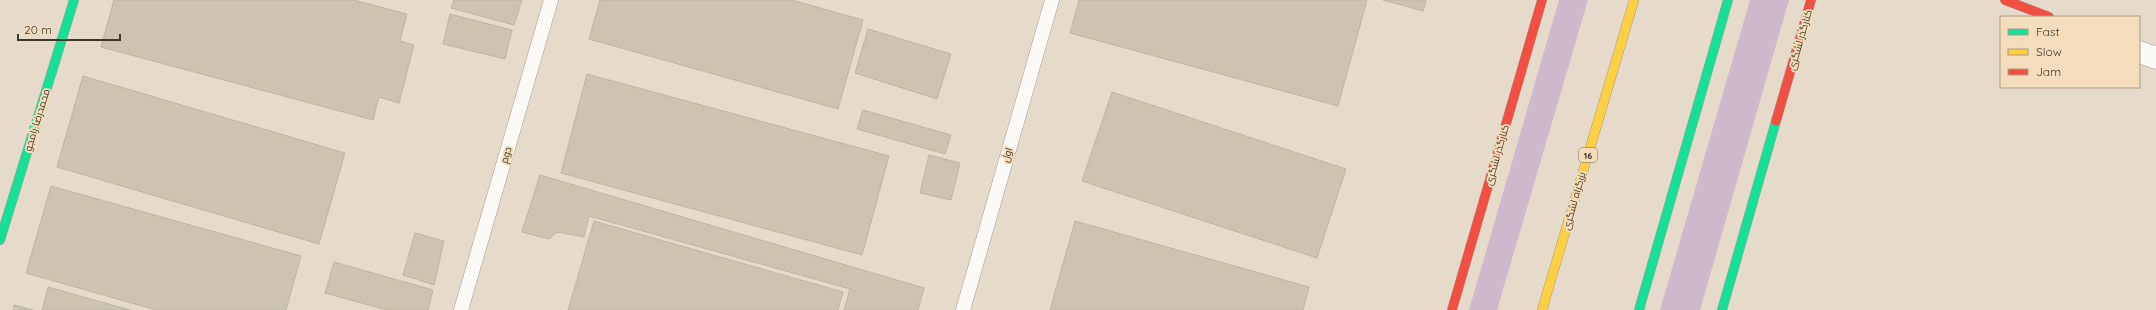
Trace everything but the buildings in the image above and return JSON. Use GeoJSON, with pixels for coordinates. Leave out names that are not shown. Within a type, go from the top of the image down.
{"type":"FeatureCollection","features":[{"type":"Feature","properties":{"kind":"main road","name":"محمدرضا رامجو"},"geometry":{"type":"LineString","coordinates":[[0,240],[74,0]]}},
{"type":"Feature","properties":{"kind":"main road","name":"کنارگذر لشگری"},"geometry":{"type":"LineString","coordinates":[[1452,310],[1542,0]]}},
{"type":"Feature","properties":{"kind":"main road","name":"بزرگراه لشگری"},"geometry":{"type":"LineString","coordinates":[[1542,310],[1634,0]]}},
{"type":"Feature","properties":{"kind":"main road"},"geometry":{"type":"LineString","coordinates":[[1639,310],[1728,0]]}},
{"type":"Feature","properties":{"kind":"main road","name":"کنارگذر لشگری"},"geometry":{"type":"LineString","coordinates":[[1722,310],[1811,0]]}},
{"type":"Feature","properties":{"kind":"main road"},"geometry":{"type":"LineString","coordinates":[[2005,0],[2046,16]]}},
{"type":"Feature","properties":{"kind":"street"},"geometry":{"type":"LineString","coordinates":[[2140,52],[2156,58]]}},
{"type":"Feature","properties":{"kind":"lane","name":"دوم"},"geometry":{"type":"LineString","coordinates":[[460,310],[551,0]]}},
{"type":"Feature","properties":{"kind":"lane","name":"اول"},"geometry":{"type":"LineString","coordinates":[[963,310],[1052,0]]}},
{"type":"Feature","properties":{"kind":"shaded area"},"geometry":{"type":"Polygon","coordinates":[[[1559,0],[1588,0],[1497,310],[1469,310],[1559,0]]]}},
{"type":"Feature","properties":{"kind":"shaded area"},"geometry":{"type":"Polygon","coordinates":[[[1750,0],[1789,0],[1700,310],[1660,310],[1750,0]]]}},
{"type":"Feature","properties":{"kind":"traffic: fast"},"geometry":{"type":"LineString","coordinates":[[0,240],[74,0]]}},
{"type":"Feature","properties":{"kind":"traffic: fast"},"geometry":{"type":"LineString","coordinates":[[1639,310],[1728,0]]}},
{"type":"Feature","properties":{"kind":"traffic: fast"},"geometry":{"type":"LineString","coordinates":[[1722,310],[1776,121]]}},
{"type":"Feature","properties":{"kind":"traffic: slow"},"geometry":{"type":"LineString","coordinates":[[1542,310],[1634,0]]}},
{"type":"Feature","properties":{"kind":"traffic: jam"},"geometry":{"type":"LineString","coordinates":[[1452,310],[1542,0]]}},
{"type":"Feature","properties":{"kind":"traffic: jam"},"geometry":{"type":"LineString","coordinates":[[1776,121],[1811,0]]}},
{"type":"Feature","properties":{"kind":"traffic: jam"},"geometry":{"type":"LineString","coordinates":[[2005,0],[2046,16]]}}]}
